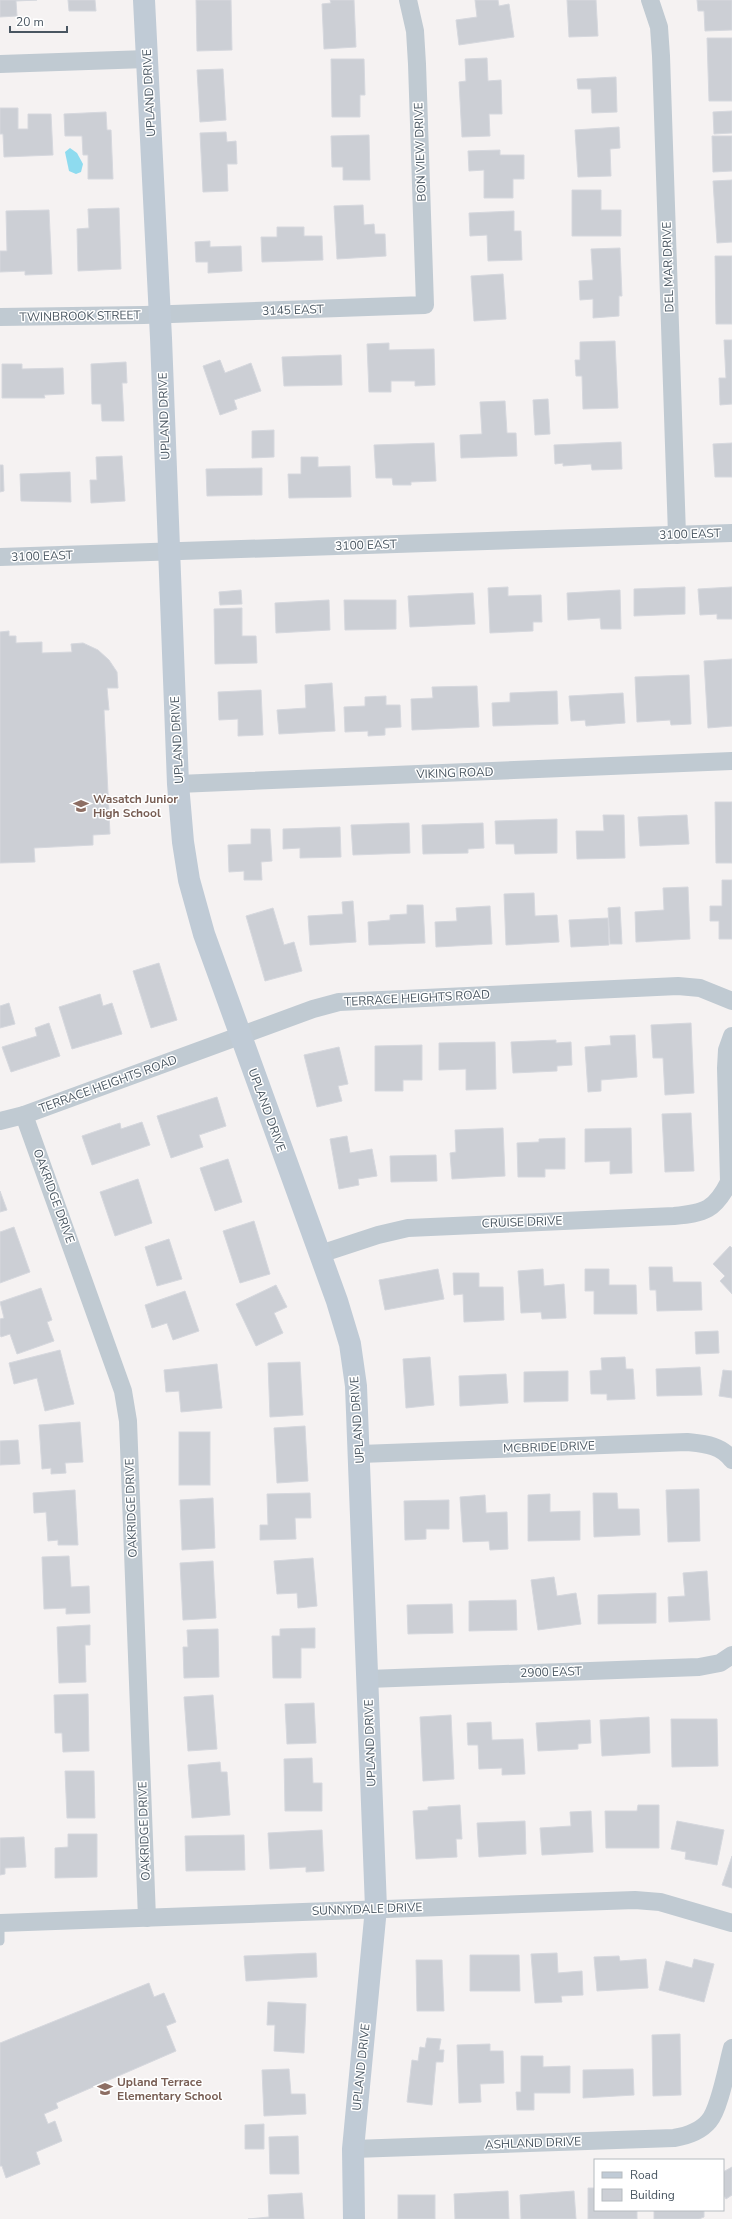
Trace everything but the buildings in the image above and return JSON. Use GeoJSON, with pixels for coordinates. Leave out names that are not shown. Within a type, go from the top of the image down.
{"type":"FeatureCollection","features":[{"type":"Feature","properties":{"kind":"street","name":"UPLAND DRIVE"},"geometry":{"type":"LineString","coordinates":[[144,0],[160,314],[178,784],[183,842],[189,880],[204,934],[320,1254],[350,1344],[356,1386],[360,1454],[376,1908],[353,2149],[354,2219]]}},
{"type":"Feature","properties":{"kind":"street","name":"BON VIEW DRIVE"},"geometry":{"type":"LineString","coordinates":[[408,0],[415,31],[417,64],[426,305]]}},
{"type":"Feature","properties":{"kind":"street","name":"DEL MAR DRIVE"},"geometry":{"type":"LineString","coordinates":[[650,0],[659,27],[661,56],[677,535]]}},
{"type":"Feature","properties":{"kind":"street"},"geometry":{"type":"LineString","coordinates":[[0,64],[147,59]]}},
{"type":"Feature","properties":{"kind":"street","name":"3145 EAST"},"geometry":{"type":"LineString","coordinates":[[160,314],[426,305]]}},
{"type":"Feature","properties":{"kind":"street","name":"TWINBROOK STREET"},"geometry":{"type":"LineString","coordinates":[[0,317],[160,314]]}},
{"type":"Feature","properties":{"kind":"street","name":"3100 EAST"},"geometry":{"type":"LineString","coordinates":[[0,557],[732,533]]}},
{"type":"Feature","properties":{"kind":"street","name":"VIKING ROAD"},"geometry":{"type":"LineString","coordinates":[[178,784],[732,761]]}},
{"type":"Feature","properties":{"kind":"street","name":"TERRACE HEIGHTS ROAD"},"geometry":{"type":"LineString","coordinates":[[0,1121],[24,1115],[314,1009],[339,1002],[678,986],[700,988],[732,1001]]}},
{"type":"Feature","properties":{"kind":"street","name":"CRUISE DRIVE"},"geometry":{"type":"LineString","coordinates":[[320,1254],[378,1235],[408,1228],[674,1216],[698,1214],[711,1208],[721,1197],[729,1182],[726,1068],[727,1050],[732,1036]]}},
{"type":"Feature","properties":{"kind":"street","name":"OAKRIDGE DRIVE"},"geometry":{"type":"LineString","coordinates":[[24,1115],[124,1391],[128,1421],[147,1918]]}},
{"type":"Feature","properties":{"kind":"street","name":"MCBRIDE DRIVE"},"geometry":{"type":"LineString","coordinates":[[360,1454],[687,1442],[707,1444],[726,1451],[732,1460]]}},
{"type":"Feature","properties":{"kind":"street","name":"2900 EAST"},"geometry":{"type":"LineString","coordinates":[[368,1679],[699,1667],[720,1663],[732,1655]]}},
{"type":"Feature","properties":{"kind":"street","name":"SUNNYDALE DRIVE"},"geometry":{"type":"LineString","coordinates":[[0,1923],[376,1908],[635,1900],[660,1902],[732,1923]]}},
{"type":"Feature","properties":{"kind":"street","name":"ASHLAND DRIVE"},"geometry":{"type":"LineString","coordinates":[[353,2149],[674,2138],[686,2136],[709,2121],[715,2112],[732,2048]]}},
{"type":"Feature","properties":{"kind":"lane"},"geometry":{"type":"LineString","coordinates":[[0,1923],[0,1941]]}},
{"type":"Feature","properties":{"kind":"water"},"geometry":{"type":"Polygon","coordinates":[[[70,148],[77,153],[83,164],[81,172],[76,174],[69,171],[65,152],[70,148]]]}},
{"type":"Feature","properties":{"kind":"place","name":"Wasatch Junior High School"},"geometry":{"type":"Point","coordinates":[81,806]}},
{"type":"Feature","properties":{"kind":"place","name":"Upland Terrace Elementary School"},"geometry":{"type":"Point","coordinates":[105,2089]}}]}
